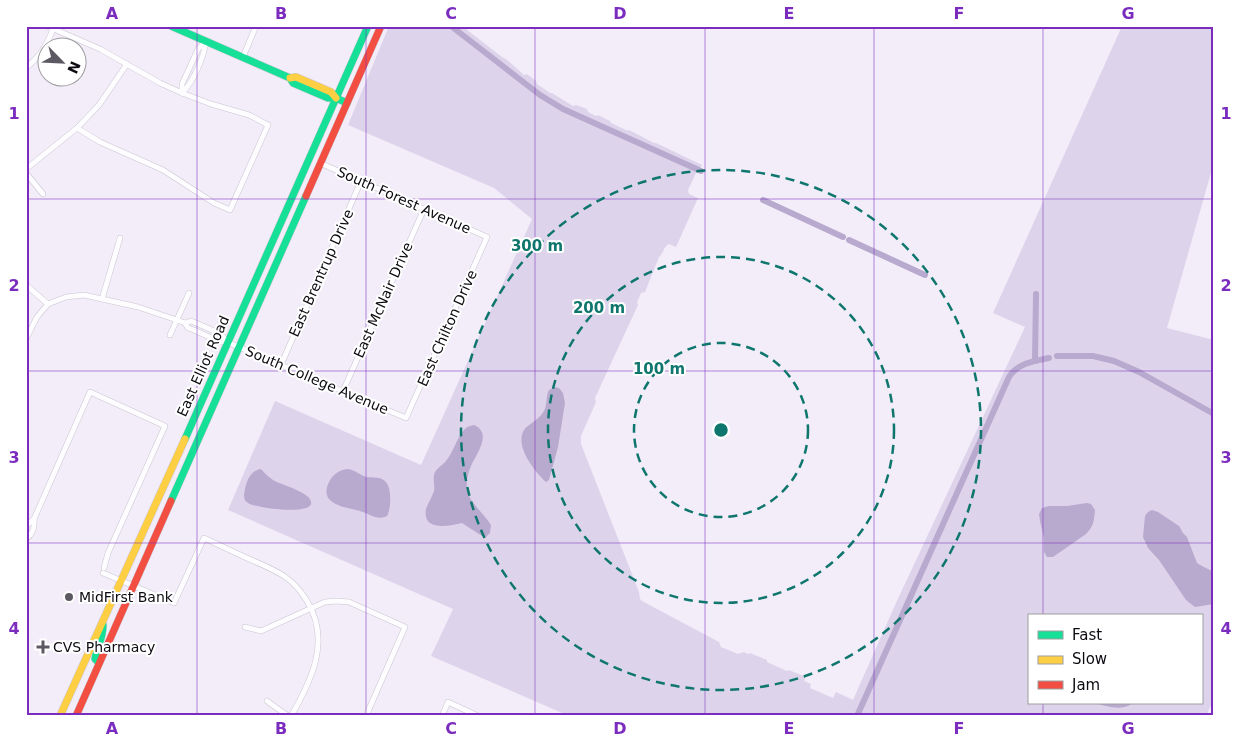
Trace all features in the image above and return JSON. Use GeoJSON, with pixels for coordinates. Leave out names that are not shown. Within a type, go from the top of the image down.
{"type":"FeatureCollection","features":[{"type":"Feature","properties":{"kind":"main road"},"geometry":{"type":"LineString","coordinates":[[171,26],[290,78],[296,77],[330,91],[336,98],[347,104]]}},
{"type":"Feature","properties":{"kind":"main road","name":"East Elliot Road"},"geometry":{"type":"LineString","coordinates":[[60,716],[368,26]]}},
{"type":"Feature","properties":{"kind":"main road","name":"East Elliot Road"},"geometry":{"type":"LineString","coordinates":[[76,716],[381,26]]}},
{"type":"Feature","properties":{"kind":"main road"},"geometry":{"type":"LineString","coordinates":[[200,403],[212,408]]}},
{"type":"Feature","properties":{"kind":"main road"},"geometry":{"type":"LineString","coordinates":[[99,662],[96,661],[95,657],[103,636],[103,622]]}},
{"type":"Feature","properties":{"kind":"street"},"geometry":{"type":"LineString","coordinates":[[47,26],[100,49],[160,83],[182,93],[249,115],[268,125],[230,210],[214,203],[163,170],[100,142],[77,128]]}},
{"type":"Feature","properties":{"kind":"street"},"geometry":{"type":"LineString","coordinates":[[243,58],[256,26]]}},
{"type":"Feature","properties":{"kind":"street"},"geometry":{"type":"LineString","coordinates":[[26,68],[43,51],[53,29]]}},
{"type":"Feature","properties":{"kind":"street"},"geometry":{"type":"LineString","coordinates":[[182,93],[182,84],[198,49],[206,41]]}},
{"type":"Feature","properties":{"kind":"street"},"geometry":{"type":"LineString","coordinates":[[182,93],[188,87],[196,72],[206,41]]}},
{"type":"Feature","properties":{"kind":"street"},"geometry":{"type":"LineString","coordinates":[[43,194],[26,171],[77,128],[99,105],[127,64]]}},
{"type":"Feature","properties":{"kind":"street"},"geometry":{"type":"LineString","coordinates":[[189,69],[196,72]]}},
{"type":"Feature","properties":{"kind":"street","name":"South Forest Avenue"},"geometry":{"type":"LineString","coordinates":[[320,163],[487,237]]}},
{"type":"Feature","properties":{"kind":"street","name":"East Brentrup Drive"},"geometry":{"type":"LineString","coordinates":[[281,365],[361,181]]}},
{"type":"Feature","properties":{"kind":"street","name":"East McNair Drive"},"geometry":{"type":"LineString","coordinates":[[343,391],[424,209]]}},
{"type":"Feature","properties":{"kind":"street","name":"East Chilton Drive"},"geometry":{"type":"LineString","coordinates":[[406,418],[487,237]]}},
{"type":"Feature","properties":{"kind":"street"},"geometry":{"type":"LineString","coordinates":[[102,299],[120,238]]}},
{"type":"Feature","properties":{"kind":"street"},"geometry":{"type":"LineString","coordinates":[[26,285],[48,304],[37,317],[26,339]]}},
{"type":"Feature","properties":{"kind":"street"},"geometry":{"type":"LineString","coordinates":[[170,335],[189,293]]}},
{"type":"Feature","properties":{"kind":"street","name":"South College Avenue"},"geometry":{"type":"LineString","coordinates":[[48,304],[66,296],[84,295],[138,307],[177,320],[199,333],[218,341],[228,342],[406,418]]}},
{"type":"Feature","properties":{"kind":"street","name":"South College Avenue"},"geometry":{"type":"LineString","coordinates":[[184,323],[191,321],[221,334],[228,342]]}},
{"type":"Feature","properties":{"kind":"street"},"geometry":{"type":"LineString","coordinates":[[199,333],[202,326]]}},
{"type":"Feature","properties":{"kind":"street"},"geometry":{"type":"LineString","coordinates":[[26,526],[34,519],[90,392],[165,426],[108,553],[104,570],[174,603],[204,538],[286,577],[300,591],[314,614],[318,630],[318,650],[315,666],[298,704],[290,716],[267,701]]}},
{"type":"Feature","properties":{"kind":"street"},"geometry":{"type":"LineString","coordinates":[[26,539],[33,531],[34,519]]}},
{"type":"Feature","properties":{"kind":"street"},"geometry":{"type":"LineString","coordinates":[[245,627],[262,631],[325,602],[337,601],[349,602],[405,627],[366,716]]}},
{"type":"Feature","properties":{"kind":"street"},"geometry":{"type":"LineString","coordinates":[[442,716],[448,702],[478,716]]}},
{"type":"Feature","properties":{"kind":"shaded area"},"geometry":{"type":"Polygon","coordinates":[[[389,26],[462,26],[550,93],[573,106],[576,105],[587,109],[588,112],[596,116],[598,115],[611,123],[702,165],[688,190],[689,194],[698,198],[676,247],[669,244],[666,247],[659,257],[645,292],[641,293],[637,302],[638,305],[595,398],[596,402],[581,436],[581,444],[642,601],[719,642],[721,647],[738,654],[750,653],[787,671],[789,670],[806,677],[804,681],[811,684],[810,688],[833,698],[836,692],[853,700],[896,603],[1025,327],[993,313],[1122,26],[1214,26],[1214,162],[1167,328],[1214,340],[1214,699],[1206,716],[569,716],[431,656],[453,609],[228,510],[275,401],[421,465],[532,219],[494,188],[348,125],[389,26]]]}},
{"type":"Feature","properties":{"kind":"shaded area"},"geometry":{"type":"Polygon","coordinates":[[[555,387],[559,388],[563,393],[565,403],[558,447],[549,480],[546,482],[527,458],[522,443],[522,436],[524,430],[544,411],[548,392],[555,387]]]}},
{"type":"Feature","properties":{"kind":"shaded area"},"geometry":{"type":"Polygon","coordinates":[[[474,425],[480,429],[483,438],[469,471],[467,489],[474,503],[491,525],[490,533],[486,537],[462,523],[444,526],[432,524],[426,516],[426,509],[434,491],[434,477],[437,469],[445,463],[464,430],[474,425]]]}},
{"type":"Feature","properties":{"kind":"shaded area"},"geometry":{"type":"Polygon","coordinates":[[[260,469],[273,480],[307,496],[311,500],[311,504],[308,507],[292,510],[253,505],[245,501],[246,484],[250,476],[260,469]]]}},
{"type":"Feature","properties":{"kind":"shaded area"},"geometry":{"type":"Polygon","coordinates":[[[348,469],[366,477],[379,478],[386,482],[390,499],[387,516],[377,517],[335,504],[330,500],[327,496],[329,482],[334,475],[348,469]]]}},
{"type":"Feature","properties":{"kind":"shaded area"},"geometry":{"type":"Polygon","coordinates":[[[1091,504],[1095,510],[1093,523],[1089,531],[1053,557],[1047,557],[1044,552],[1044,538],[1039,514],[1042,508],[1091,504]]]}},
{"type":"Feature","properties":{"kind":"shaded area"},"geometry":{"type":"Polygon","coordinates":[[[1152,510],[1179,526],[1187,537],[1197,563],[1214,572],[1214,604],[1195,607],[1186,600],[1159,560],[1148,548],[1143,537],[1145,516],[1152,510]]]}},
{"type":"Feature","properties":{"kind":"shaded area"},"geometry":{"type":"Polygon","coordinates":[[[1098,704],[1131,704],[1119,708],[1098,704]]]}},
{"type":"Feature","properties":{"kind":"waterway"},"geometry":{"type":"LineString","coordinates":[[451,26],[540,95],[563,109],[701,171]]}},
{"type":"Feature","properties":{"kind":"waterway"},"geometry":{"type":"LineString","coordinates":[[763,200],[843,237]]}},
{"type":"Feature","properties":{"kind":"waterway"},"geometry":{"type":"LineString","coordinates":[[849,240],[925,275]]}},
{"type":"Feature","properties":{"kind":"waterway"},"geometry":{"type":"LineString","coordinates":[[1035,361],[1036,294]]}},
{"type":"Feature","properties":{"kind":"waterway"},"geometry":{"type":"LineString","coordinates":[[1057,356],[1093,356],[1114,361],[1139,372],[1214,414]]}},
{"type":"Feature","properties":{"kind":"waterway"},"geometry":{"type":"LineString","coordinates":[[857,716],[1009,377],[1022,366],[1049,358]]}},
{"type":"Feature","properties":{"kind":"traffic: fast"},"geometry":{"type":"LineString","coordinates":[[171,26],[290,78],[293,83],[328,98],[336,98],[347,103]]}},
{"type":"Feature","properties":{"kind":"traffic: fast"},"geometry":{"type":"LineString","coordinates":[[185,439],[368,26]]}},
{"type":"Feature","properties":{"kind":"traffic: fast"},"geometry":{"type":"LineString","coordinates":[[171,501],[306,196]]}},
{"type":"Feature","properties":{"kind":"traffic: fast"},"geometry":{"type":"LineString","coordinates":[[99,663],[95,659],[103,625]]}},
{"type":"Feature","properties":{"kind":"traffic: slow"},"geometry":{"type":"LineString","coordinates":[[290,78],[296,77],[331,92],[336,98]]}},
{"type":"Feature","properties":{"kind":"traffic: slow"},"geometry":{"type":"LineString","coordinates":[[60,716],[185,439]]}},
{"type":"Feature","properties":{"kind":"traffic: jam"},"geometry":{"type":"LineString","coordinates":[[306,196],[381,26]]}},
{"type":"Feature","properties":{"kind":"traffic: jam"},"geometry":{"type":"LineString","coordinates":[[76,716],[171,501]]}},
{"type":"Feature","properties":{"kind":"place","name":"MidFirst Bank"},"geometry":{"type":"Point","coordinates":[69,597]}},
{"type":"Feature","properties":{"kind":"place","name":"CVS Pharmacy"},"geometry":{"type":"Point","coordinates":[43,647]}}]}
